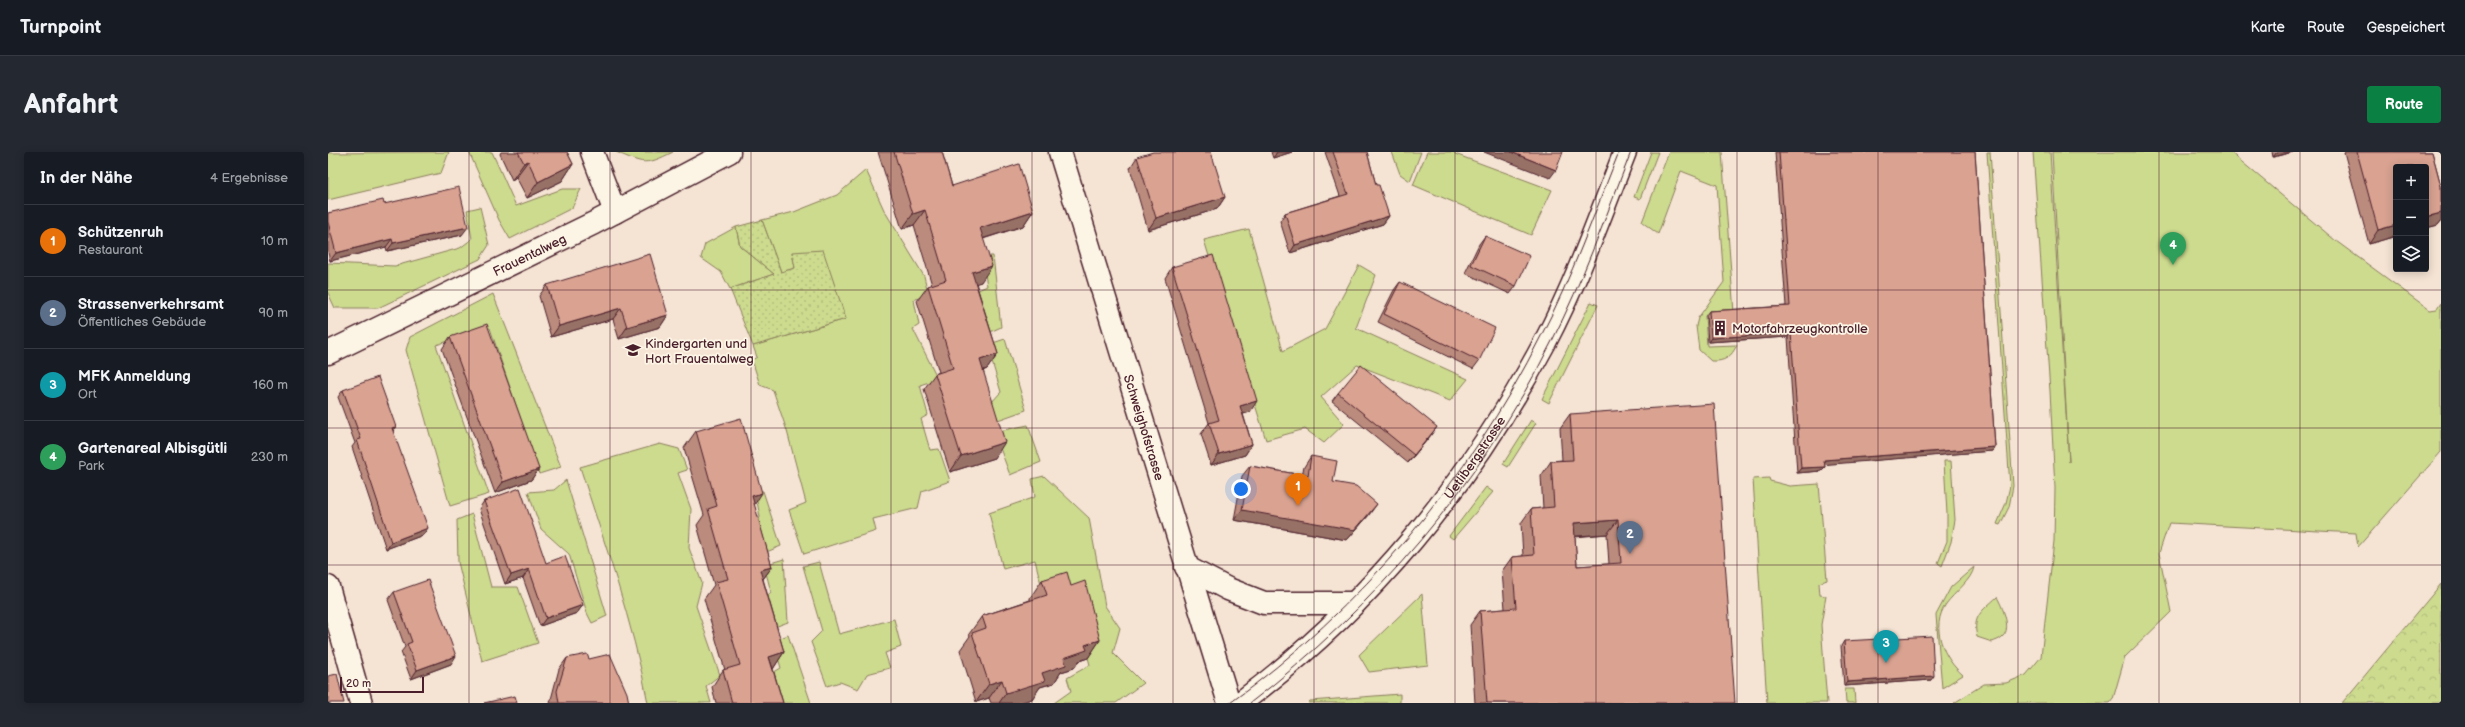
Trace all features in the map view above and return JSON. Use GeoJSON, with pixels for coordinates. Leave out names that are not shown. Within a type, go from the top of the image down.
{"type":"FeatureCollection","features":[{"type":"Feature","properties":{"kind":"main road"},"geometry":{"type":"LineString","coordinates":[[592,152],[615,212]]}},
{"type":"Feature","properties":{"kind":"main road","name":"Frauentalweg"},"geometry":{"type":"LineString","coordinates":[[328,353],[386,327],[615,212],[729,152]]}},
{"type":"Feature","properties":{"kind":"main road","name":"Schweighofstrasse"},"geometry":{"type":"LineString","coordinates":[[1060,152],[1186,567],[1229,703]]}},
{"type":"Feature","properties":{"kind":"main road","name":"Uetlibergstrasse"},"geometry":{"type":"LineString","coordinates":[[1240,703],[1290,664],[1355,603],[1429,520],[1490,437],[1513,400],[1563,305],[1625,152]]}},
{"type":"Feature","properties":{"kind":"main road"},"geometry":{"type":"LineString","coordinates":[[1186,567],[1228,589],[1264,603],[1355,603]]}},
{"type":"Feature","properties":{"kind":"main road"},"geometry":{"type":"LineString","coordinates":[[328,587],[362,703]]}},
{"type":"Feature","properties":{"kind":"green space"},"geometry":{"type":"Polygon","coordinates":[[[449,152],[441,173],[328,200],[328,153],[449,152]]]}},
{"type":"Feature","properties":{"kind":"green space"},"geometry":{"type":"Polygon","coordinates":[[[469,152],[492,152],[516,206],[562,189],[581,189],[572,208],[510,239],[499,220],[469,152]]]}},
{"type":"Feature","properties":{"kind":"green space"},"geometry":{"type":"Polygon","coordinates":[[[616,152],[673,152],[656,160],[644,162],[616,152]]]}},
{"type":"Feature","properties":{"kind":"green space"},"geometry":{"type":"Polygon","coordinates":[[[1392,152],[1421,152],[1410,181],[1400,174],[1392,152]]]}},
{"type":"Feature","properties":{"kind":"green space"},"geometry":{"type":"Polygon","coordinates":[[[1427,152],[1455,152],[1455,154],[1552,190],[1531,235],[1413,185],[1427,152]]]}},
{"type":"Feature","properties":{"kind":"green space"},"geometry":{"type":"Polygon","coordinates":[[[1651,152],[1658,152],[1640,199],[1634,197],[1651,152]]]}},
{"type":"Feature","properties":{"kind":"green space"},"geometry":{"type":"Polygon","coordinates":[[[1669,152],[1722,152],[1734,313],[1705,316],[1707,346],[1737,345],[1730,356],[1724,360],[1711,361],[1699,350],[1696,326],[1698,318],[1724,282],[1717,185],[1681,171],[1658,234],[1642,222],[1669,152]]]}},
{"type":"Feature","properties":{"kind":"green space"},"geometry":{"type":"Polygon","coordinates":[[[1987,152],[1990,152],[2013,486],[2009,507],[2000,525],[1997,524],[2006,503],[2010,486],[1987,152]]]}},
{"type":"Feature","properties":{"kind":"green space"},"geometry":{"type":"Polygon","coordinates":[[[2033,152],[2050,152],[2069,462],[2052,152],[2230,152],[2336,241],[2430,310],[2437,309],[2441,303],[2441,452],[2358,547],[2356,533],[2169,523],[2159,553],[2171,612],[2125,657],[2113,699],[2110,703],[1954,703],[1984,684],[2006,683],[2026,675],[2041,657],[2054,541],[2055,488],[2050,391],[2033,152]]]}},
{"type":"Feature","properties":{"kind":"green space"},"geometry":{"type":"Polygon","coordinates":[[[866,170],[884,210],[924,276],[928,293],[914,300],[919,325],[913,329],[938,379],[920,385],[928,415],[921,419],[930,450],[939,449],[950,481],[922,491],[918,508],[873,519],[876,531],[804,554],[789,510],[806,503],[787,431],[773,390],[760,385],[752,360],[757,357],[753,346],[846,319],[792,252],[795,268],[781,272],[762,220],[794,212],[837,195],[866,170]]]}},
{"type":"Feature","properties":{"kind":"green space"},"geometry":{"type":"Polygon","coordinates":[[[480,207],[489,245],[480,259],[378,308],[335,308],[328,293],[328,263],[395,266],[460,248],[472,239],[467,210],[480,207]]]}},
{"type":"Feature","properties":{"kind":"green space"},"geometry":{"type":"Polygon","coordinates":[[[762,220],[781,272],[795,268],[792,252],[823,250],[846,319],[753,346],[730,289],[774,274],[740,246],[736,227],[762,220]]]}},
{"type":"Feature","properties":{"kind":"green space"},"geometry":{"type":"Polygon","coordinates":[[[736,227],[740,246],[774,274],[730,289],[721,272],[701,258],[705,244],[736,227]]]}},
{"type":"Feature","properties":{"kind":"green space"},"geometry":{"type":"Polygon","coordinates":[[[1249,229],[1283,351],[1325,329],[1359,265],[1376,275],[1356,328],[1468,379],[1450,401],[1357,365],[1321,397],[1344,424],[1324,443],[1305,429],[1266,440],[1204,240],[1249,229]]]}},
{"type":"Feature","properties":{"kind":"green space"},"geometry":{"type":"Polygon","coordinates":[[[990,256],[993,256],[1001,327],[988,333],[972,293],[987,286],[984,268],[989,268],[990,256]]]}},
{"type":"Feature","properties":{"kind":"green space"},"geometry":{"type":"Polygon","coordinates":[[[493,294],[561,467],[539,474],[490,328],[436,345],[489,494],[450,506],[406,350],[410,337],[493,294]]]}},
{"type":"Feature","properties":{"kind":"green space"},"geometry":{"type":"Polygon","coordinates":[[[1591,302],[1598,305],[1549,403],[1542,399],[1591,302]]]}},
{"type":"Feature","properties":{"kind":"green space"},"geometry":{"type":"Polygon","coordinates":[[[1005,339],[1026,410],[995,421],[991,403],[1001,392],[987,345],[1005,339]]]}},
{"type":"Feature","properties":{"kind":"green space"},"geometry":{"type":"Polygon","coordinates":[[[1531,420],[1536,423],[1508,467],[1503,464],[1531,420]]]}},
{"type":"Feature","properties":{"kind":"green space"},"geometry":{"type":"Polygon","coordinates":[[[1028,425],[1041,462],[1010,475],[994,432],[1028,425]]]}},
{"type":"Feature","properties":{"kind":"green space"},"geometry":{"type":"Polygon","coordinates":[[[660,444],[679,449],[687,470],[678,473],[691,509],[689,548],[702,583],[696,606],[720,675],[706,686],[711,703],[648,703],[635,643],[609,555],[580,467],[660,444]]]}},
{"type":"Feature","properties":{"kind":"green space"},"geometry":{"type":"Polygon","coordinates":[[[1944,461],[1951,461],[1955,520],[1951,542],[1942,566],[1938,563],[1947,541],[1944,461]]]}},
{"type":"Feature","properties":{"kind":"green space"},"geometry":{"type":"Polygon","coordinates":[[[1044,476],[1089,518],[1105,606],[1120,628],[1113,653],[1143,683],[1116,703],[1054,703],[1071,691],[1067,678],[1090,665],[1081,631],[1042,588],[1035,560],[1003,569],[989,513],[1035,497],[1032,479],[1044,476]]]}},
{"type":"Feature","properties":{"kind":"green space"},"geometry":{"type":"Polygon","coordinates":[[[1769,478],[1770,481],[1790,486],[1819,484],[1827,580],[1819,583],[1820,595],[1826,596],[1821,625],[1827,703],[1767,703],[1753,479],[1769,478]]]}},
{"type":"Feature","properties":{"kind":"green space"},"geometry":{"type":"Polygon","coordinates":[[[566,480],[607,616],[592,623],[587,613],[569,554],[541,529],[528,492],[554,490],[566,480]]]}},
{"type":"Feature","properties":{"kind":"green space"},"geometry":{"type":"Polygon","coordinates":[[[1486,487],[1493,492],[1453,539],[1449,536],[1486,487]]]}},
{"type":"Feature","properties":{"kind":"green space"},"geometry":{"type":"Polygon","coordinates":[[[755,491],[763,491],[781,546],[764,553],[757,525],[760,517],[755,491]]]}},
{"type":"Feature","properties":{"kind":"green space"},"geometry":{"type":"Polygon","coordinates":[[[472,514],[491,587],[518,587],[538,643],[482,661],[458,562],[457,520],[472,514]]]}},
{"type":"Feature","properties":{"kind":"green space"},"geometry":{"type":"Polygon","coordinates":[[[784,559],[788,622],[772,628],[764,600],[771,592],[764,565],[784,559]]]}},
{"type":"Feature","properties":{"kind":"green space"},"geometry":{"type":"Polygon","coordinates":[[[819,562],[839,634],[894,619],[901,647],[885,653],[890,668],[867,674],[858,689],[840,682],[827,686],[811,642],[822,631],[803,566],[819,562]]]}},
{"type":"Feature","properties":{"kind":"green space"},"geometry":{"type":"Polygon","coordinates":[[[1974,567],[1970,577],[1949,600],[1941,613],[1939,632],[1941,642],[1950,660],[1963,675],[1942,688],[1936,615],[1951,587],[1974,567]]]}},
{"type":"Feature","properties":{"kind":"green space"},"geometry":{"type":"Polygon","coordinates":[[[2441,584],[2441,703],[2342,703],[2441,584]]]}},
{"type":"Feature","properties":{"kind":"green space"},"geometry":{"type":"Polygon","coordinates":[[[1422,594],[1428,665],[1369,672],[1359,655],[1422,594]]]}},
{"type":"Feature","properties":{"kind":"green space"},"geometry":{"type":"Polygon","coordinates":[[[1997,597],[2005,617],[2007,628],[2002,637],[1992,642],[1977,637],[1976,624],[1977,619],[1983,610],[1997,597]]]}},
{"type":"Feature","properties":{"kind":"green space"},"geometry":{"type":"Polygon","coordinates":[[[788,635],[811,703],[776,703],[764,678],[781,668],[773,641],[788,635]]]}},
{"type":"Feature","properties":{"kind":"green space"},"geometry":{"type":"Polygon","coordinates":[[[1845,689],[1854,689],[1855,703],[1846,703],[1845,689]]]}},
{"type":"Feature","properties":{"kind":"green space"},"geometry":{"type":"Polygon","coordinates":[[[1400,694],[1400,703],[1308,703],[1310,701],[1400,694]]]}},
{"type":"Feature","properties":{"kind":"building"},"geometry":{"type":"Polygon","coordinates":[[[518,152],[567,152],[573,164],[538,182],[528,161],[524,163],[518,152]]]}},
{"type":"Feature","properties":{"kind":"building"},"geometry":{"type":"Polygon","coordinates":[[[894,152],[942,152],[952,186],[1019,164],[1033,211],[980,228],[992,266],[972,272],[998,354],[980,360],[1005,442],[961,456],[935,374],[953,368],[928,286],[946,280],[925,210],[913,214],[894,152]]]}},
{"type":"Feature","properties":{"kind":"building"},"geometry":{"type":"Polygon","coordinates":[[[1153,152],[1211,152],[1225,197],[1156,218],[1137,157],[1153,152]]]}},
{"type":"Feature","properties":{"kind":"building"},"geometry":{"type":"Polygon","coordinates":[[[1333,152],[1367,152],[1376,185],[1379,185],[1389,216],[1295,245],[1285,213],[1348,194],[1333,152]]]}},
{"type":"Feature","properties":{"kind":"building"},"geometry":{"type":"Polygon","coordinates":[[[1511,152],[1563,152],[1556,170],[1511,152]]]}},
{"type":"Feature","properties":{"kind":"building"},"geometry":{"type":"Polygon","coordinates":[[[1779,152],[1975,152],[1995,447],[1824,460],[1825,467],[1801,468],[1791,333],[1711,338],[1709,311],[1790,306],[1779,152]]]}},
{"type":"Feature","properties":{"kind":"building"},"geometry":{"type":"Polygon","coordinates":[[[2357,152],[2432,152],[2441,186],[2441,213],[2429,216],[2429,164],[2393,164],[2393,226],[2378,230],[2357,152]]]}},
{"type":"Feature","properties":{"kind":"building"},"geometry":{"type":"Polygon","coordinates":[[[459,187],[468,227],[393,243],[392,239],[336,253],[328,222],[328,213],[383,200],[384,204],[459,187]]]}},
{"type":"Feature","properties":{"kind":"building"},"geometry":{"type":"Polygon","coordinates":[[[1485,236],[1530,256],[1516,286],[1471,265],[1485,236]]]}},
{"type":"Feature","properties":{"kind":"building"},"geometry":{"type":"Polygon","coordinates":[[[650,254],[668,315],[627,327],[621,308],[559,326],[547,285],[650,254]]]}},
{"type":"Feature","properties":{"kind":"building"},"geometry":{"type":"Polygon","coordinates":[[[1213,255],[1257,401],[1240,406],[1252,444],[1219,454],[1209,423],[1219,420],[1172,267],[1213,255]]]}},
{"type":"Feature","properties":{"kind":"building"},"geometry":{"type":"Polygon","coordinates":[[[1400,282],[1495,328],[1479,361],[1384,314],[1400,282]]]}},
{"type":"Feature","properties":{"kind":"building"},"geometry":{"type":"Polygon","coordinates":[[[487,324],[539,469],[503,482],[450,337],[487,324]]]}},
{"type":"Feature","properties":{"kind":"building"},"geometry":{"type":"Polygon","coordinates":[[[1361,365],[1437,427],[1414,455],[1338,393],[1361,365]]]}},
{"type":"Feature","properties":{"kind":"building"},"geometry":{"type":"Polygon","coordinates":[[[378,377],[396,427],[392,428],[428,528],[391,542],[357,440],[361,439],[343,390],[378,377]]]}},
{"type":"Feature","properties":{"kind":"building"},"geometry":{"type":"Polygon","coordinates":[[[1714,404],[1735,703],[1487,703],[1480,611],[1516,608],[1512,557],[1534,555],[1531,509],[1554,507],[1551,461],[1573,460],[1570,414],[1714,404]],[[1618,520],[1574,523],[1577,566],[1621,563],[1618,520]]]}},
{"type":"Feature","properties":{"kind":"building"},"geometry":{"type":"Polygon","coordinates":[[[741,418],[762,493],[752,496],[772,567],[760,570],[784,652],[769,657],[783,703],[732,703],[723,670],[740,665],[716,582],[728,579],[708,509],[717,506],[696,431],[741,418]]]}},
{"type":"Feature","properties":{"kind":"building"},"geometry":{"type":"Polygon","coordinates":[[[1311,456],[1337,461],[1333,482],[1356,486],[1377,504],[1355,530],[1242,510],[1250,466],[1308,476],[1311,456]]]}},
{"type":"Feature","properties":{"kind":"building"},"geometry":{"type":"Polygon","coordinates":[[[520,488],[546,563],[565,556],[583,605],[546,618],[529,569],[511,575],[484,501],[520,488]]]}},
{"type":"Feature","properties":{"kind":"building"},"geometry":{"type":"Polygon","coordinates":[[[1067,572],[1071,586],[1085,581],[1100,640],[1085,645],[1087,650],[1064,658],[1066,665],[1042,673],[1045,681],[1006,693],[1002,680],[989,684],[972,633],[986,628],[982,616],[1047,595],[1042,580],[1067,572]]]}},
{"type":"Feature","properties":{"kind":"building"},"geometry":{"type":"Polygon","coordinates":[[[428,580],[456,656],[417,670],[407,644],[412,642],[394,592],[428,580]]]}},
{"type":"Feature","properties":{"kind":"building"},"geometry":{"type":"Polygon","coordinates":[[[1932,636],[1934,676],[1847,682],[1844,641],[1932,636]]]}},
{"type":"Feature","properties":{"kind":"building"},"geometry":{"type":"Polygon","coordinates":[[[587,654],[589,659],[610,654],[627,693],[629,703],[559,703],[557,691],[567,658],[587,654]]]}},
{"type":"Feature","properties":{"kind":"building"},"geometry":{"type":"Polygon","coordinates":[[[337,674],[344,703],[328,703],[328,676],[337,674]]]}},
{"type":"Feature","properties":{"kind":"building"},"geometry":{"type":"Polygon","coordinates":[[[515,696],[517,703],[484,703],[515,696]]]}},
{"type":"Feature","properties":{"kind":"tram line"},"geometry":{"type":"LineString","coordinates":[[1230,703],[1278,666],[1324,626],[1367,583],[1408,538],[1480,441],[1512,389],[1552,314],[1573,268],[1619,152]]}},
{"type":"Feature","properties":{"kind":"tram line"},"geometry":{"type":"LineString","coordinates":[[1250,703],[1296,666],[1340,626],[1382,584],[1458,493],[1492,444],[1524,393],[1552,341],[1574,295],[1631,152]]}},
{"type":"Feature","properties":{"kind":"place","name":"Gartenareal Albisgütli"},"geometry":{"type":"Point","coordinates":[2173,265]}},
{"type":"Feature","properties":{"kind":"place","name":"Motorfahrzeugkontrolle"},"geometry":{"type":"Point","coordinates":[1720,328]}},
{"type":"Feature","properties":{"kind":"place","name":"Kindergarten und Hort Frauentalweg"},"geometry":{"type":"Point","coordinates":[633,350]}},
{"type":"Feature","properties":{"kind":"place","name":"Schützenruh"},"geometry":{"type":"Point","coordinates":[1298,506]}},
{"type":"Feature","properties":{"kind":"place","name":"Strassenverkehrsamt"},"geometry":{"type":"Point","coordinates":[1630,554]}},
{"type":"Feature","properties":{"kind":"place","name":"MFK Anmeldung"},"geometry":{"type":"Point","coordinates":[1886,663]}}]}
